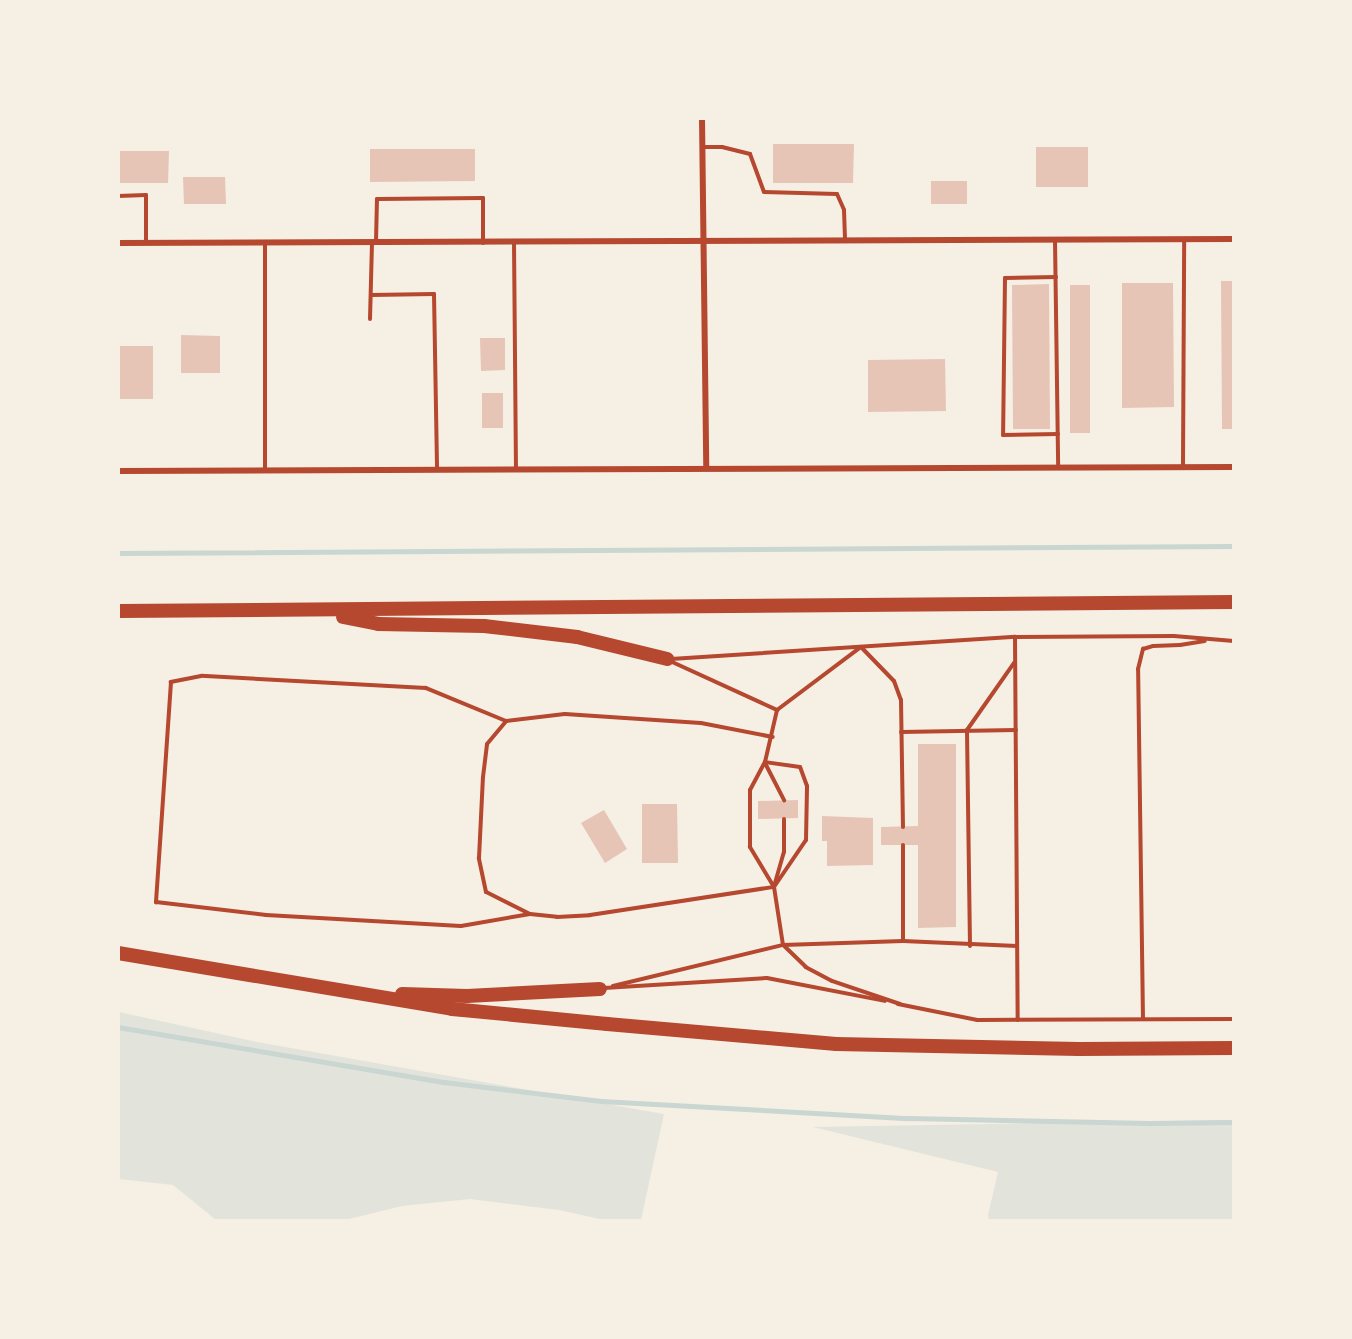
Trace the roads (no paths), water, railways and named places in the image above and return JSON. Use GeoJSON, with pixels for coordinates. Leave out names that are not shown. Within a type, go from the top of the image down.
{"type":"FeatureCollection","features":[{"type":"Feature","properties":{"kind":"highway"},"geometry":{"type":"LineString","coordinates":[[118,611],[1233,602]]}},
{"type":"Feature","properties":{"kind":"highway"},"geometry":{"type":"LineString","coordinates":[[316,611],[378,624],[484,626],[577,637],[667,659]]}},
{"type":"Feature","properties":{"kind":"highway"},"geometry":{"type":"LineString","coordinates":[[118,953],[452,1010],[836,1044],[1079,1049],[1233,1047]]}},
{"type":"Feature","properties":{"kind":"highway"},"geometry":{"type":"LineString","coordinates":[[346,993],[467,996],[600,989]]}},
{"type":"Feature","properties":{"kind":"street"},"geometry":{"type":"LineString","coordinates":[[702,118],[706,467]]}},
{"type":"Feature","properties":{"kind":"street"},"geometry":{"type":"LineString","coordinates":[[118,243],[1233,239]]}},
{"type":"Feature","properties":{"kind":"street"},"geometry":{"type":"LineString","coordinates":[[118,471],[706,467],[1233,467]]}},
{"type":"Feature","properties":{"kind":"lane"},"geometry":{"type":"LineString","coordinates":[[702,147],[722,147],[750,154],[764,192],[837,194],[844,210],[845,242]]}},
{"type":"Feature","properties":{"kind":"lane"},"geometry":{"type":"LineString","coordinates":[[118,196],[146,195],[146,243]]}},
{"type":"Feature","properties":{"kind":"lane"},"geometry":{"type":"LineString","coordinates":[[370,319],[377,199],[483,198],[483,243]]}},
{"type":"Feature","properties":{"kind":"lane"},"geometry":{"type":"LineString","coordinates":[[1183,467],[1184,239]]}},
{"type":"Feature","properties":{"kind":"lane"},"geometry":{"type":"LineString","coordinates":[[1055,240],[1058,467]]}},
{"type":"Feature","properties":{"kind":"lane"},"geometry":{"type":"LineString","coordinates":[[514,242],[516,469]]}},
{"type":"Feature","properties":{"kind":"lane"},"geometry":{"type":"LineString","coordinates":[[265,243],[265,470]]}},
{"type":"Feature","properties":{"kind":"lane"},"geometry":{"type":"LineString","coordinates":[[1056,277],[1005,278],[1004,435],[1058,434]]}},
{"type":"Feature","properties":{"kind":"lane"},"geometry":{"type":"LineString","coordinates":[[371,295],[434,294],[437,469]]}},
{"type":"Feature","properties":{"kind":"lane"},"geometry":{"type":"LineString","coordinates":[[667,659],[1015,637],[1174,636],[1233,641]]}},
{"type":"Feature","properties":{"kind":"lane"},"geometry":{"type":"LineString","coordinates":[[1015,637],[1018,1020]]}},
{"type":"Feature","properties":{"kind":"lane"},"geometry":{"type":"LineString","coordinates":[[1143,1019],[1138,669],[1143,649],[1210,640]]}},
{"type":"Feature","properties":{"kind":"lane"},"geometry":{"type":"LineString","coordinates":[[861,647],[894,681],[901,700],[903,827]]}},
{"type":"Feature","properties":{"kind":"lane"},"geometry":{"type":"LineString","coordinates":[[861,647],[777,710],[765,762],[750,790],[750,846],[774,887],[783,945],[806,967],[832,981],[900,1004]]}},
{"type":"Feature","properties":{"kind":"lane"},"geometry":{"type":"LineString","coordinates":[[667,659],[777,710]]}},
{"type":"Feature","properties":{"kind":"lane"},"geometry":{"type":"LineString","coordinates":[[970,946],[967,730],[1015,663]]}},
{"type":"Feature","properties":{"kind":"lane"},"geometry":{"type":"LineString","coordinates":[[765,762],[800,767],[807,786],[806,840],[774,887],[590,915],[557,917],[530,914],[461,926],[267,915],[156,902],[171,682],[201,676],[426,688],[506,721],[565,714],[701,723],[772,737]]}},
{"type":"Feature","properties":{"kind":"lane"},"geometry":{"type":"LineString","coordinates":[[506,721],[487,744],[479,858],[486,892],[530,914]]}},
{"type":"Feature","properties":{"kind":"lane"},"geometry":{"type":"LineString","coordinates":[[901,732],[1016,730]]}},
{"type":"Feature","properties":{"kind":"lane"},"geometry":{"type":"LineString","coordinates":[[765,762],[784,801]]}},
{"type":"Feature","properties":{"kind":"lane"},"geometry":{"type":"LineString","coordinates":[[774,887],[784,852],[784,819]]}},
{"type":"Feature","properties":{"kind":"lane"},"geometry":{"type":"LineString","coordinates":[[903,845],[903,941]]}},
{"type":"Feature","properties":{"kind":"lane"},"geometry":{"type":"LineString","coordinates":[[600,989],[783,945],[903,941],[970,946],[1017,945]]}},
{"type":"Feature","properties":{"kind":"lane"},"geometry":{"type":"LineString","coordinates":[[600,989],[766,978],[977,1020],[1233,1019]]}},
{"type":"Feature","properties":{"kind":"waterway"},"geometry":{"type":"LineString","coordinates":[[118,553],[1234,546]]}},
{"type":"Feature","properties":{"kind":"waterway"},"geometry":{"type":"LineString","coordinates":[[118,1027],[444,1082],[601,1101],[908,1118],[1149,1123],[1234,1122]]}}]}
